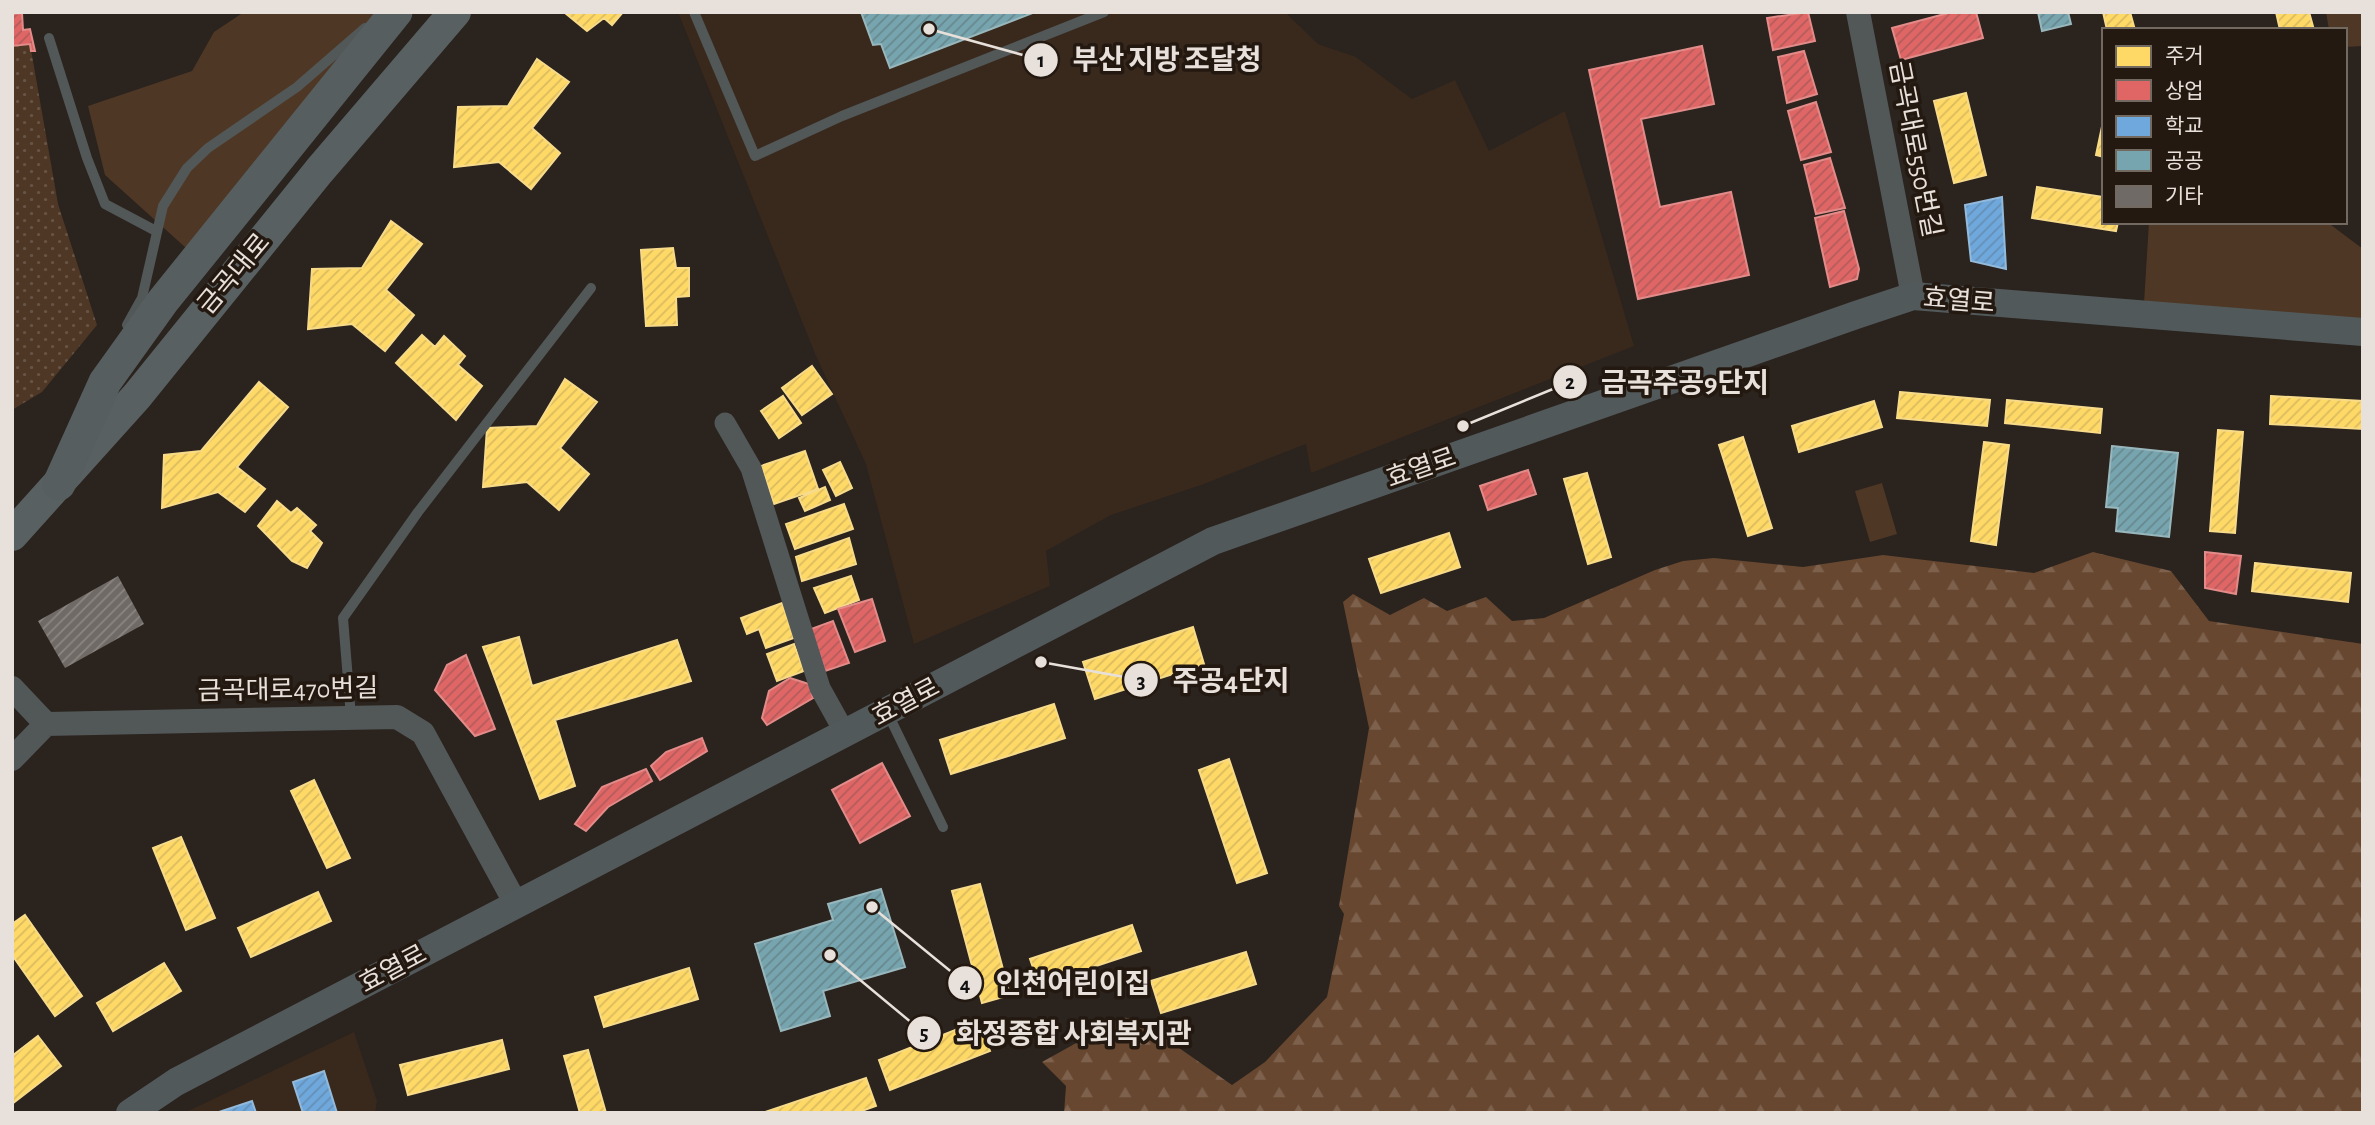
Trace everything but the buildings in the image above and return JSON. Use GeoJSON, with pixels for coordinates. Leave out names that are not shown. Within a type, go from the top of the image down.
{"type":"FeatureCollection","features":[{"type":"Feature","properties":{"kind":"highway"},"geometry":{"type":"LineString","coordinates":[[60,484],[105,382],[163,301],[396,12]]}},
{"type":"Feature","properties":{"kind":"main road","name":"금곡대로"},"geometry":{"type":"LineString","coordinates":[[12,535],[137,396],[319,171],[455,12]]}},
{"type":"Feature","properties":{"kind":"main road","name":"효열로"},"geometry":{"type":"LineString","coordinates":[[130,1113],[176,1082],[1213,541],[1913,296],[2363,332]]}},
{"type":"Feature","properties":{"kind":"street","name":"금곡대로550번길"},"geometry":{"type":"LineString","coordinates":[[1858,12],[1913,296]]}},
{"type":"Feature","properties":{"kind":"street","name":"효열로"},"geometry":{"type":"LineString","coordinates":[[725,423],[751,468],[820,688],[845,733]]}},
{"type":"Feature","properties":{"kind":"street"},"geometry":{"type":"LineString","coordinates":[[12,688],[46,724],[12,759]]}},
{"type":"Feature","properties":{"kind":"street","name":"금곡대로470번길"},"geometry":{"type":"LineString","coordinates":[[46,724],[397,717],[423,733],[516,904]]}},
{"type":"Feature","properties":{"kind":"lane"},"geometry":{"type":"LineString","coordinates":[[122,334],[142,298],[163,206],[187,168],[208,148],[297,87],[383,12]]}},
{"type":"Feature","properties":{"kind":"lane"},"geometry":{"type":"LineString","coordinates":[[694,12],[755,156],[842,116],[1083,16],[1104,12]]}},
{"type":"Feature","properties":{"kind":"lane"},"geometry":{"type":"LineString","coordinates":[[49,38],[86,158],[105,204],[156,231]]}},
{"type":"Feature","properties":{"kind":"lane"},"geometry":{"type":"LineString","coordinates":[[351,718],[343,618],[418,512],[591,288]]}},
{"type":"Feature","properties":{"kind":"lane"},"geometry":{"type":"LineString","coordinates":[[87,422],[103,370],[116,346]]}},
{"type":"Feature","properties":{"kind":"lane"},"geometry":{"type":"LineString","coordinates":[[887,712],[943,827]]}},
{"type":"Feature","properties":{"kind":"shaded area"},"geometry":{"type":"Polygon","coordinates":[[[244,12],[408,12],[196,257],[105,175],[88,106],[192,71],[214,32],[244,12]]]}},
{"type":"Feature","properties":{"kind":"shaded area"},"geometry":{"type":"Polygon","coordinates":[[[678,12],[1285,12],[1318,44],[1356,57],[1412,99],[1455,80],[1489,151],[1565,111],[1634,346],[1311,473],[1306,444],[1204,484],[1111,515],[1046,551],[1050,586],[914,644],[866,464],[816,356],[678,12]]]}},
{"type":"Feature","properties":{"kind":"shaded area"},"geometry":{"type":"Polygon","coordinates":[[[2326,12],[2363,12],[2363,46],[2347,47],[2347,28],[2329,28],[2326,12]]]}},
{"type":"Feature","properties":{"kind":"shaded area"},"geometry":{"type":"Polygon","coordinates":[[[30,44],[58,204],[97,325],[42,392],[12,410],[12,46],[30,44]]]}},
{"type":"Feature","properties":{"kind":"shaded area"},"geometry":{"type":"Polygon","coordinates":[[[2149,224],[2330,224],[2363,249],[2363,325],[2144,303],[2149,224]]]}},
{"type":"Feature","properties":{"kind":"shaded area"},"geometry":{"type":"Polygon","coordinates":[[[1882,483],[1897,534],[1870,542],[1855,491],[1882,483]]]}},
{"type":"Feature","properties":{"kind":"shaded area"},"geometry":{"type":"Polygon","coordinates":[[[354,1032],[377,1101],[375,1113],[184,1113],[354,1032]]]}},
{"type":"Feature","properties":{"kind":"green space"},"geometry":{"type":"Polygon","coordinates":[[[2093,552],[2171,571],[2209,621],[2363,644],[2363,1113],[1064,1113],[1066,1086],[1042,1062],[1123,1017],[1142,1022],[1232,1085],[1265,1062],[1327,997],[1344,914],[1339,906],[1369,728],[1343,602],[1353,594],[1390,615],[1424,598],[1447,611],[1486,597],[1512,621],[1544,618],[1655,570],[1683,561],[1714,558],[1803,567],[1883,555],[2034,573],[2093,552]]]}},
{"type":"Feature","properties":{"kind":"place","name":"부산 지방 조달청"},"geometry":{"type":"Point","coordinates":[929,29]}},
{"type":"Feature","properties":{"kind":"place","name":"금곡주공9단지"},"geometry":{"type":"Point","coordinates":[1463,426]}},
{"type":"Feature","properties":{"kind":"place","name":"주공4단지"},"geometry":{"type":"Point","coordinates":[1041,662]}},
{"type":"Feature","properties":{"kind":"place","name":"인천어린이집"},"geometry":{"type":"Point","coordinates":[872,907]}},
{"type":"Feature","properties":{"kind":"place","name":"화정종합 사회복지관"},"geometry":{"type":"Point","coordinates":[830,955]}}]}
